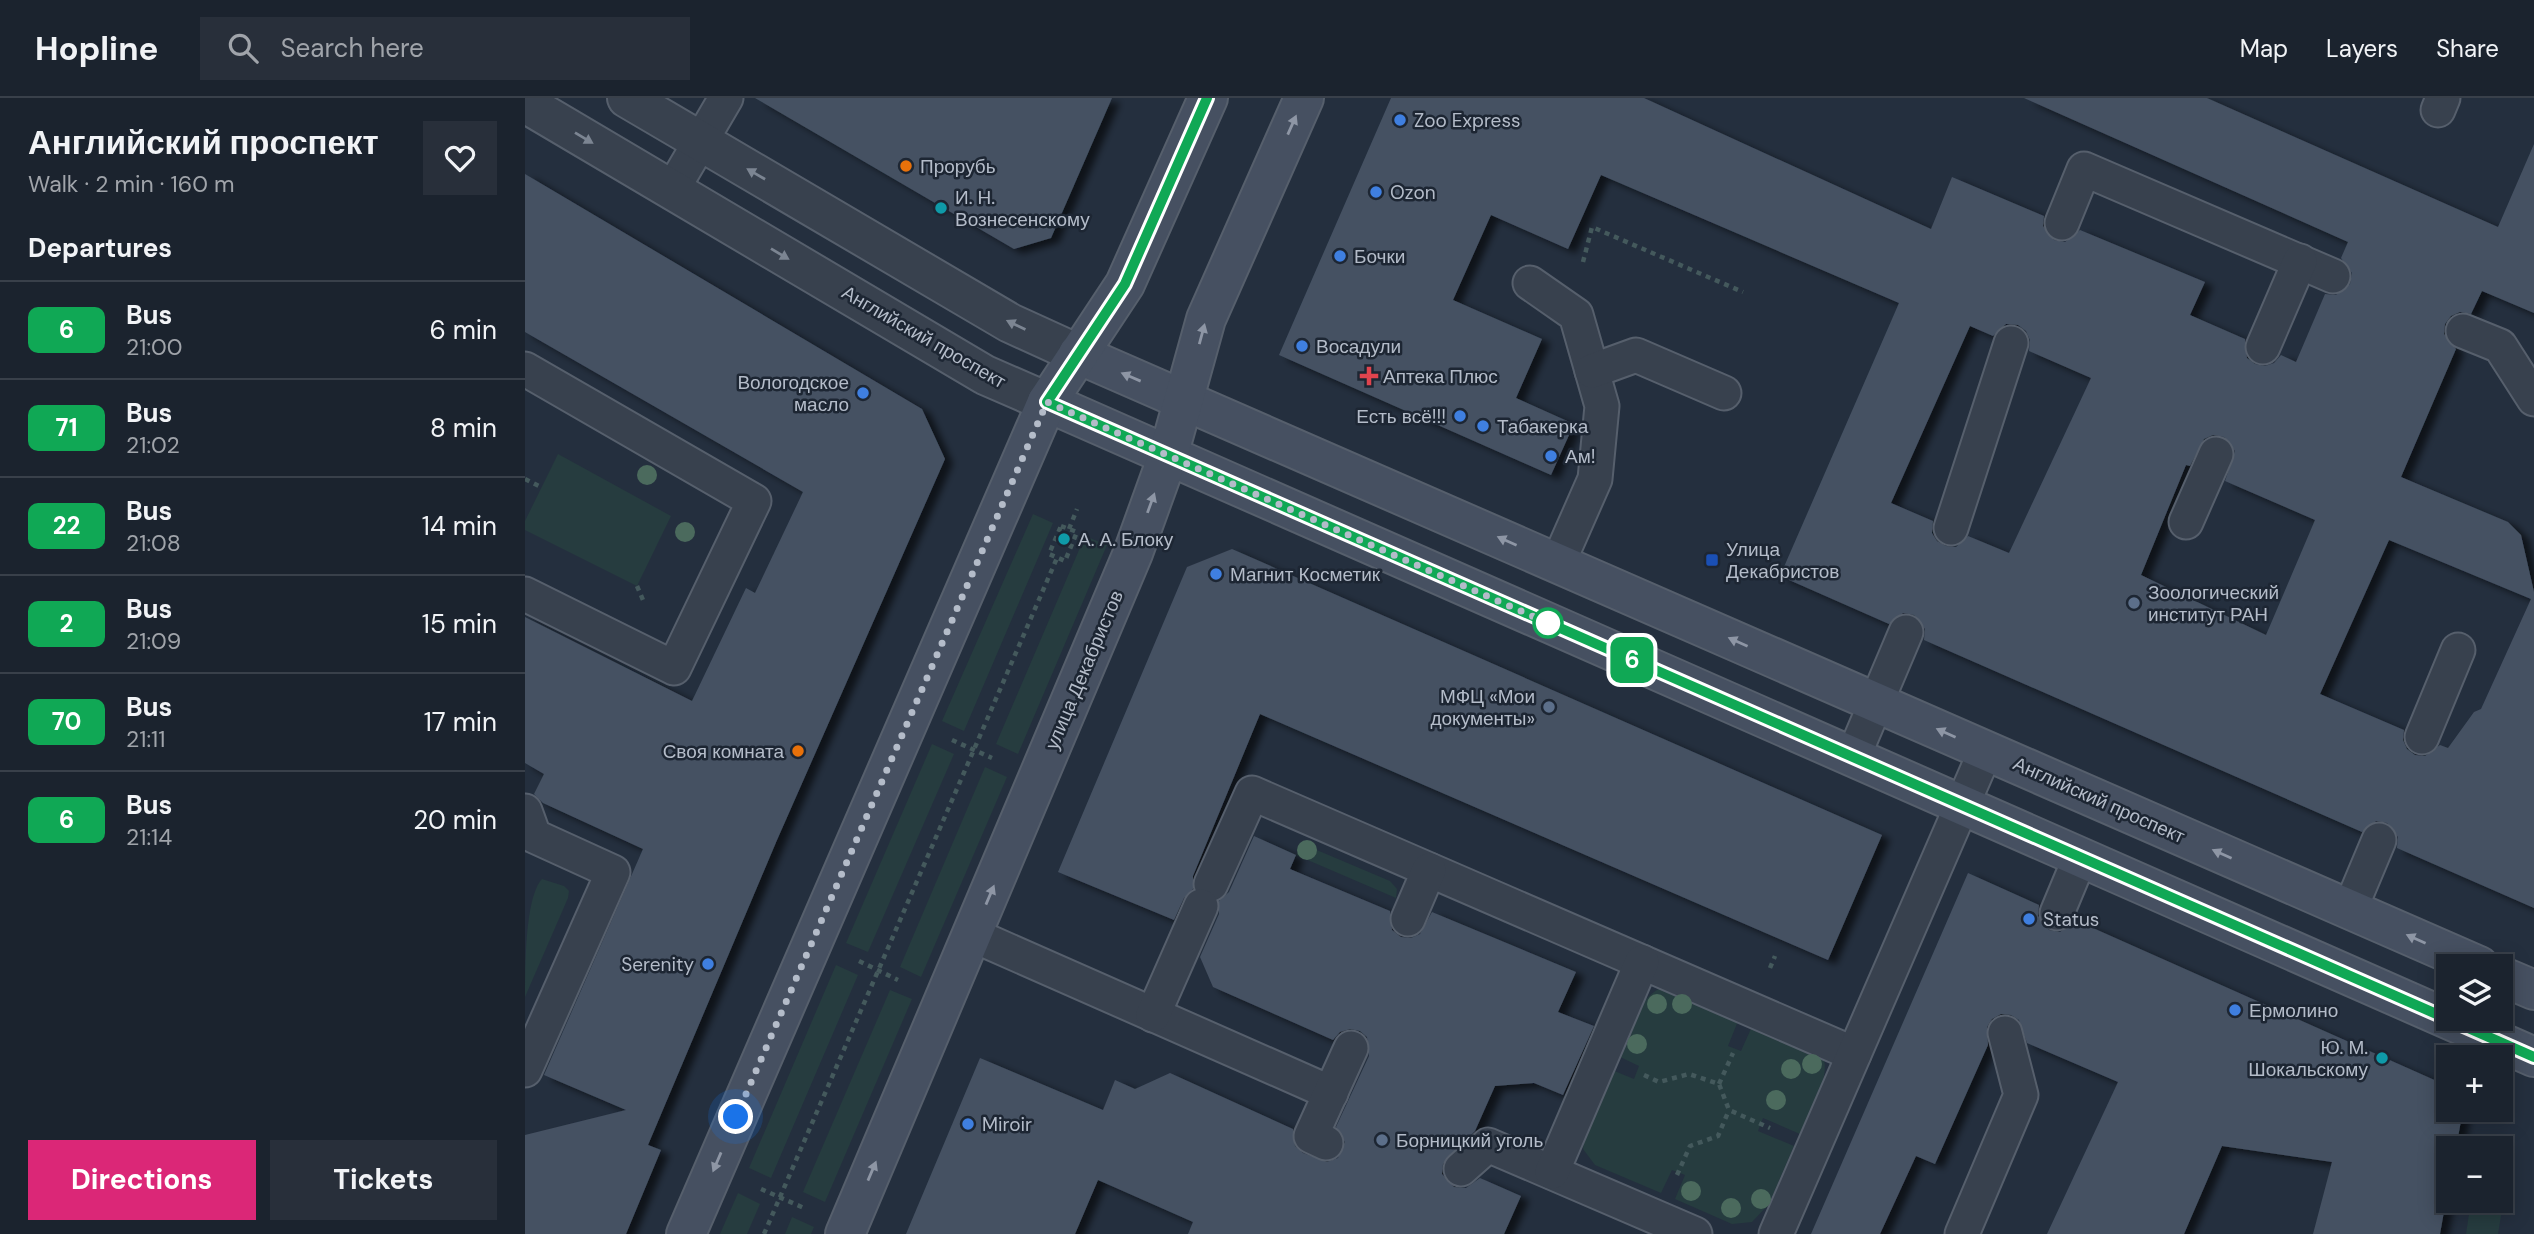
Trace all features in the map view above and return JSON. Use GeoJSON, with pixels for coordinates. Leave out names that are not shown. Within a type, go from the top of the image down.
{"type":"FeatureCollection","features":[{"type":"Feature","properties":{"kind":"main road"},"geometry":{"type":"LineString","coordinates":[[686,1234],[1047,402],[1125,284],[1207,98]]}},
{"type":"Feature","properties":{"kind":"main road","name":"улица Декабристов"},"geometry":{"type":"LineString","coordinates":[[846,1230],[1133,553],[1168,456],[1206,319],[1304,98]]}},
{"type":"Feature","properties":{"kind":"main road","name":"Английский проспект"},"geometry":{"type":"LineString","coordinates":[[1078,354],[2452,954]]}},
{"type":"Feature","properties":{"kind":"main road","name":"Английский проспект"},"geometry":{"type":"LineString","coordinates":[[1047,402],[2534,1057]]}},
{"type":"Feature","properties":{"kind":"main road"},"geometry":{"type":"LineString","coordinates":[[2513,981],[2534,990]]}},
{"type":"Feature","properties":{"kind":"street","name":"Английский проспект"},"geometry":{"type":"LineString","coordinates":[[627,98],[1010,323],[1078,354]]}},
{"type":"Feature","properties":{"kind":"street","name":"Английский проспект"},"geometry":{"type":"LineString","coordinates":[[525,103],[985,375],[1047,402]]}},
{"type":"Feature","properties":{"kind":"lane"},"geometry":{"type":"LineString","coordinates":[[672,190],[726,98]]}},
{"type":"Feature","properties":{"kind":"lane"},"geometry":{"type":"LineString","coordinates":[[2062,223],[2084,169],[2333,276]]}},
{"type":"Feature","properties":{"kind":"lane"},"geometry":{"type":"LineString","coordinates":[[2263,347],[2300,261]]}},
{"type":"Feature","properties":{"kind":"lane"},"geometry":{"type":"LineString","coordinates":[[1530,283],[1576,315],[1602,406],[1595,479],[1558,563]]}},
{"type":"Feature","properties":{"kind":"lane"},"geometry":{"type":"LineString","coordinates":[[2463,331],[2500,346],[2534,399]]}},
{"type":"Feature","properties":{"kind":"lane"},"geometry":{"type":"LineString","coordinates":[[1951,528],[2011,343]]}},
{"type":"Feature","properties":{"kind":"lane"},"geometry":{"type":"LineString","coordinates":[[1592,371],[1636,355],[1724,393]]}},
{"type":"Feature","properties":{"kind":"lane"},"geometry":{"type":"LineString","coordinates":[[525,369],[754,501],[674,668],[525,594]]}},
{"type":"Feature","properties":{"kind":"lane"},"geometry":{"type":"LineString","coordinates":[[2186,522],[2216,454]]}},
{"type":"Feature","properties":{"kind":"lane"},"geometry":{"type":"LineString","coordinates":[[1853,757],[1906,632]]}},
{"type":"Feature","properties":{"kind":"lane"},"geometry":{"type":"LineString","coordinates":[[2422,737],[2458,650]]}},
{"type":"Feature","properties":{"kind":"lane"},"geometry":{"type":"LineString","coordinates":[[1776,1234],[1986,750]]}},
{"type":"Feature","properties":{"kind":"lane"},"geometry":{"type":"LineString","coordinates":[[1153,1014],[1252,793],[1854,1054]]}},
{"type":"Feature","properties":{"kind":"lane"},"geometry":{"type":"LineString","coordinates":[[525,1070],[613,872],[528,834]]}},
{"type":"Feature","properties":{"kind":"lane"},"geometry":{"type":"LineString","coordinates":[[2350,909],[2379,840]]}},
{"type":"Feature","properties":{"kind":"lane"},"geometry":{"type":"LineString","coordinates":[[2057,913],[2080,858]]}},
{"type":"Feature","properties":{"kind":"lane"},"geometry":{"type":"LineString","coordinates":[[1408,919],[1429,870]]}},
{"type":"Feature","properties":{"kind":"lane"},"geometry":{"type":"LineString","coordinates":[[973,935],[1331,1093]]}},
{"type":"Feature","properties":{"kind":"lane"},"geometry":{"type":"LineString","coordinates":[[1552,1172],[1642,962]]}},
{"type":"Feature","properties":{"kind":"lane"},"geometry":{"type":"LineString","coordinates":[[1962,1234],[2021,1095],[2005,1033]]}},
{"type":"Feature","properties":{"kind":"lane"},"geometry":{"type":"LineString","coordinates":[[1326,1143],[1311,1136],[1351,1048]]}},
{"type":"Feature","properties":{"kind":"lane"},"geometry":{"type":"LineString","coordinates":[[1461,1169],[1488,1145],[1695,1234]]}},
{"type":"Feature","properties":{"kind":"path"},"geometry":{"type":"LineString","coordinates":[[1576,315],[1586,242],[1592,228],[1743,292]]}},
{"type":"Feature","properties":{"kind":"path"},"geometry":{"type":"LineString","coordinates":[[525,479],[541,488]]}},
{"type":"Feature","properties":{"kind":"path"},"geometry":{"type":"LineString","coordinates":[[1069,529],[1077,509]]}},
{"type":"Feature","properties":{"kind":"path"},"geometry":{"type":"LineString","coordinates":[[1061,526],[1069,529],[1077,532],[1065,561],[1049,554],[1061,526]]}},
{"type":"Feature","properties":{"kind":"path"},"geometry":{"type":"LineString","coordinates":[[764,1234],[1057,558]]}},
{"type":"Feature","properties":{"kind":"path"},"geometry":{"type":"LineString","coordinates":[[908,720],[1039,778]]}},
{"type":"Feature","properties":{"kind":"path"},"geometry":{"type":"LineString","coordinates":[[813,939],[944,1002]]}},
{"type":"Feature","properties":{"kind":"path"},"geometry":{"type":"LineString","coordinates":[[1601,1057],[1659,1082],[1689,1073],[1719,1084],[1729,1111],[1718,1136],[1690,1146],[1658,1218]]}},
{"type":"Feature","properties":{"kind":"path"},"geometry":{"type":"LineString","coordinates":[[1729,1111],[1814,1147]]}},
{"type":"Feature","properties":{"kind":"path"},"geometry":{"type":"LineString","coordinates":[[714,1168],[846,1230]]}},
{"type":"Feature","properties":{"kind":"green space"},"geometry":{"type":"Polygon","coordinates":[[[558,454],[671,516],[637,586],[525,530],[525,521],[558,454]]]}},
{"type":"Feature","properties":{"kind":"green space"},"geometry":{"type":"Polygon","coordinates":[[[1033,514],[1053,523],[964,731],[942,721],[1033,514]]]}},
{"type":"Feature","properties":{"kind":"green space"},"geometry":{"type":"Polygon","coordinates":[[[1085,536],[1107,545],[1018,754],[996,744],[1085,536]]]}},
{"type":"Feature","properties":{"kind":"green space"},"geometry":{"type":"Polygon","coordinates":[[[932,744],[954,754],[868,952],[846,943],[932,744]]]}},
{"type":"Feature","properties":{"kind":"green space"},"geometry":{"type":"Polygon","coordinates":[[[985,767],[1007,777],[921,977],[900,967],[985,767]]]}},
{"type":"Feature","properties":{"kind":"green space"},"geometry":{"type":"Polygon","coordinates":[[[1302,848],[1312,848],[1390,881],[1397,889],[1396,898],[1296,855],[1302,848]]]}},
{"type":"Feature","properties":{"kind":"green space"},"geometry":{"type":"Polygon","coordinates":[[[542,879],[564,886],[569,891],[568,898],[525,997],[529,916],[536,888],[542,879]]]}},
{"type":"Feature","properties":{"kind":"green space"},"geometry":{"type":"Polygon","coordinates":[[[836,965],[858,975],[771,1178],[749,1168],[836,965]]]}},
{"type":"Feature","properties":{"kind":"green space"},"geometry":{"type":"Polygon","coordinates":[[[1660,988],[1674,989],[1740,1016],[1728,1046],[1741,1051],[1754,1022],[1822,1054],[1825,1063],[1822,1084],[1800,1134],[1763,1118],[1758,1131],[1794,1146],[1769,1204],[1752,1222],[1732,1224],[1675,1199],[1685,1175],[1672,1170],[1661,1193],[1595,1165],[1583,1149],[1585,1131],[1612,1070],[1634,1079],[1639,1066],[1618,1056],[1639,1009],[1660,988]]]}},
{"type":"Feature","properties":{"kind":"green space"},"geometry":{"type":"Polygon","coordinates":[[[890,990],[912,999],[825,1202],[803,1192],[890,990]]]}},
{"type":"Feature","properties":{"kind":"green space"},"geometry":{"type":"Polygon","coordinates":[[[738,1193],[760,1204],[747,1234],[720,1234],[738,1193]]]}},
{"type":"Feature","properties":{"kind":"green space"},"geometry":{"type":"Polygon","coordinates":[[[2469,1213],[2501,1213],[2498,1234],[2466,1234],[2469,1213]]]}},
{"type":"Feature","properties":{"kind":"green space"},"geometry":{"type":"Polygon","coordinates":[[[792,1217],[814,1227],[811,1234],[785,1234],[792,1217]]]}},
{"type":"Feature","properties":{"kind":"building"},"geometry":{"type":"Polygon","coordinates":[[[755,98],[1112,98],[1051,238],[1014,249],[755,98]]]}},
{"type":"Feature","properties":{"kind":"building"},"geometry":{"type":"Polygon","coordinates":[[[1391,98],[1644,98],[1931,229],[1952,177],[2044,216],[2043,226],[2054,240],[2065,242],[2080,230],[2205,282],[2190,315],[2245,339],[2247,358],[2255,364],[2265,366],[2274,363],[2281,355],[2296,362],[2325,294],[2336,295],[2350,284],[2352,273],[2341,258],[2348,242],[2024,98],[2207,98],[2498,227],[2534,144],[2534,313],[2482,291],[2471,314],[2460,312],[2451,316],[2445,324],[2444,334],[2456,349],[2401,477],[2508,522],[2521,535],[2534,592],[2534,908],[2397,848],[2398,837],[2387,823],[2376,821],[2362,832],[1924,640],[1925,629],[1914,615],[1903,613],[1889,624],[1780,576],[1899,303],[1601,175],[1568,249],[1491,215],[1453,300],[1542,339],[1516,398],[1574,424],[1551,475],[1279,355],[1391,98]],[[2006,324],[1993,336],[1970,326],[1891,503],[1933,521],[1932,533],[1937,541],[1946,546],[1956,547],[1968,536],[2009,553],[2091,378],[2029,351],[2030,340],[2026,331],[2018,325],[2006,324]],[[2213,435],[2204,439],[2190,466],[2186,465],[2141,575],[2266,635],[2315,520],[2225,481],[2235,451],[2224,437],[2213,435]],[[2389,540],[2320,694],[2404,730],[2403,740],[2407,749],[2415,755],[2425,756],[2440,745],[2448,748],[2474,712],[2481,709],[2531,599],[2389,540]]]}},
{"type":"Feature","properties":{"kind":"building"},"geometry":{"type":"Polygon","coordinates":[[[525,174],[922,409],[945,459],[777,840],[648,1145],[661,1150],[626,1234],[525,1234],[525,1135],[626,1110],[544,1075],[643,849],[543,803],[534,794],[544,774],[525,763],[525,617],[692,701],[746,588],[755,593],[803,492],[525,332],[525,174]]]}},
{"type":"Feature","properties":{"kind":"building"},"geometry":{"type":"Polygon","coordinates":[[[1232,549],[1882,835],[1828,960],[1260,714],[1193,876],[1193,889],[1184,898],[1174,920],[1058,872],[1187,567],[1232,549]]]}},
{"type":"Feature","properties":{"kind":"building"},"geometry":{"type":"Polygon","coordinates":[[[1254,836],[1296,855],[1290,869],[1390,911],[1392,930],[1401,937],[1411,938],[1420,934],[1432,912],[1576,972],[1558,1012],[1594,1026],[1563,1095],[1534,1083],[1495,1086],[1475,1131],[1443,1164],[1442,1174],[1454,1187],[1466,1188],[1480,1178],[1521,1196],[1504,1234],[1188,1234],[1193,1222],[1098,1180],[1075,1234],[906,1234],[980,1058],[1103,1110],[1115,1080],[1135,1089],[1170,1073],[1293,1129],[1295,1146],[1303,1153],[1327,1162],[1338,1158],[1345,1142],[1336,1127],[1369,1056],[1367,1037],[1360,1031],[1350,1029],[1340,1032],[1333,1040],[1213,987],[1200,957],[1219,914],[1219,901],[1229,892],[1254,836]]]}},
{"type":"Feature","properties":{"kind":"building"},"geometry":{"type":"Polygon","coordinates":[[[1968,873],[2039,905],[2038,916],[2049,930],[2060,932],[2075,920],[2436,1081],[2436,1122],[2461,1122],[2458,1136],[2436,1136],[2436,1213],[2444,1213],[2440,1234],[2313,1234],[2332,1162],[2222,1146],[2184,1234],[2047,1234],[2118,1082],[2027,1043],[2019,1020],[2011,1015],[2001,1014],[1992,1019],[1987,1027],[1988,1045],[1935,1164],[1916,1156],[1880,1234],[1811,1234],[1968,873]]]}},
{"type":"Feature","properties":{"kind":"bus line","name":"6"},"geometry":{"type":"LineString","coordinates":[[1207,98],[1125,284],[1047,402],[2534,1057]]}},
{"type":"Feature","properties":{"kind":"place","name":"Zoo Express"},"geometry":{"type":"Point","coordinates":[1400,120]}},
{"type":"Feature","properties":{"kind":"place","name":"Прорубь"},"geometry":{"type":"Point","coordinates":[906,166]}},
{"type":"Feature","properties":{"kind":"place","name":"Ozon"},"geometry":{"type":"Point","coordinates":[1376,192]}},
{"type":"Feature","properties":{"kind":"place","name":"И. Н. Вознесенскому"},"geometry":{"type":"Point","coordinates":[941,208]}},
{"type":"Feature","properties":{"kind":"place","name":"Бочки"},"geometry":{"type":"Point","coordinates":[1340,256]}},
{"type":"Feature","properties":{"kind":"place","name":"Восадули"},"geometry":{"type":"Point","coordinates":[1302,346]}},
{"type":"Feature","properties":{"kind":"place","name":"Аптека Плюс"},"geometry":{"type":"Point","coordinates":[1369,376]}},
{"type":"Feature","properties":{"kind":"place","name":"Вологодское масло"},"geometry":{"type":"Point","coordinates":[863,393]}},
{"type":"Feature","properties":{"kind":"place","name":"Есть всё!!!"},"geometry":{"type":"Point","coordinates":[1460,416]}},
{"type":"Feature","properties":{"kind":"place","name":"Табакерка"},"geometry":{"type":"Point","coordinates":[1483,426]}},
{"type":"Feature","properties":{"kind":"place","name":"Ам!"},"geometry":{"type":"Point","coordinates":[1551,456]}},
{"type":"Feature","properties":{"kind":"place","name":"А. А. Блоку"},"geometry":{"type":"Point","coordinates":[1064,539]}},
{"type":"Feature","properties":{"kind":"place","name":"Улица Декабристов"},"geometry":{"type":"Point","coordinates":[1712,560]}},
{"type":"Feature","properties":{"kind":"place","name":"Магнит Косметик"},"geometry":{"type":"Point","coordinates":[1216,574]}},
{"type":"Feature","properties":{"kind":"place","name":"Зоологический институт РАН"},"geometry":{"type":"Point","coordinates":[2134,603]}},
{"type":"Feature","properties":{"kind":"place","name":"МФЦ «Мои документы»"},"geometry":{"type":"Point","coordinates":[1549,707]}},
{"type":"Feature","properties":{"kind":"place","name":"Своя комната"},"geometry":{"type":"Point","coordinates":[798,751]}},
{"type":"Feature","properties":{"kind":"place","name":"Status"},"geometry":{"type":"Point","coordinates":[2029,919]}},
{"type":"Feature","properties":{"kind":"place","name":"Serenity"},"geometry":{"type":"Point","coordinates":[708,964]}},
{"type":"Feature","properties":{"kind":"place","name":"Ермолино"},"geometry":{"type":"Point","coordinates":[2235,1010]}},
{"type":"Feature","properties":{"kind":"place","name":"Ю. М. Шокальскому"},"geometry":{"type":"Point","coordinates":[2382,1058]}},
{"type":"Feature","properties":{"kind":"place","name":"Miroir"},"geometry":{"type":"Point","coordinates":[968,1124]}},
{"type":"Feature","properties":{"kind":"place","name":"Борницкий уголь"},"geometry":{"type":"Point","coordinates":[1382,1140]}},
{"type":"Feature","properties":{"kind":"route"},"geometry":{"type":"LineString","coordinates":[[736,1117],[1047,402],[1548,623]]}}]}
